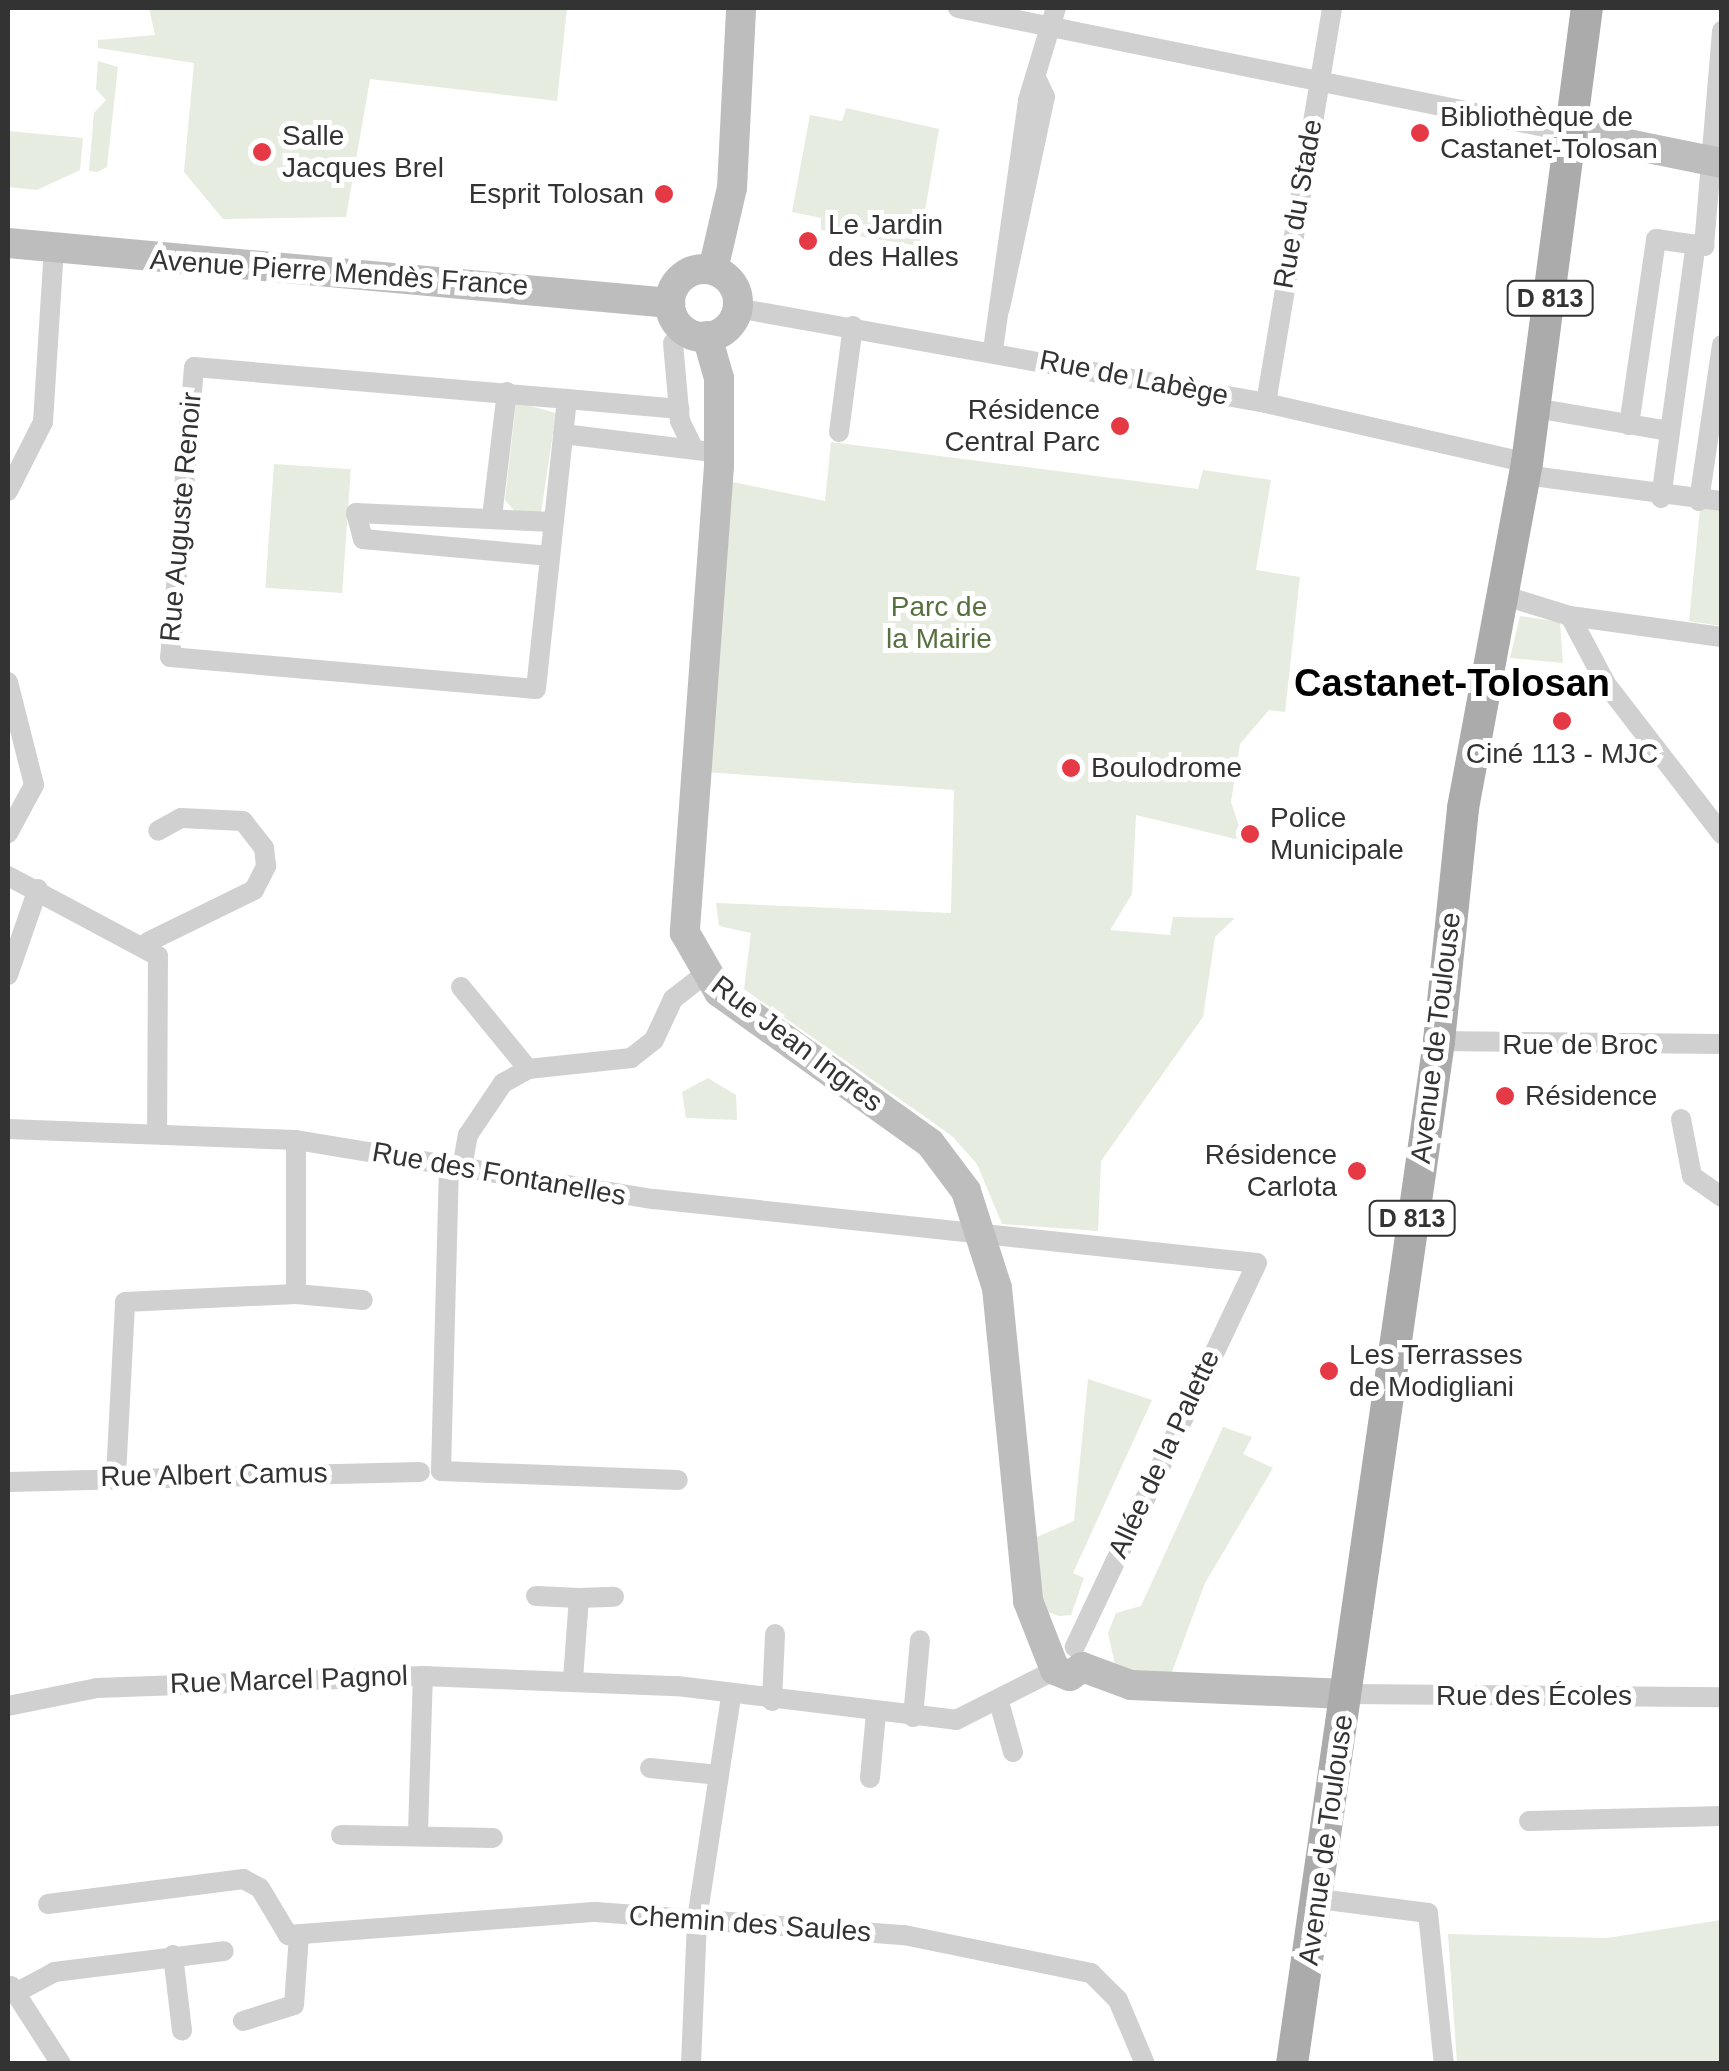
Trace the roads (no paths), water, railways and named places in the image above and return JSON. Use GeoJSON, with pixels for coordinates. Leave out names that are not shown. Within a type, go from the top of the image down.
{"type":"FeatureCollection","features":[{"type":"Feature","properties":{"kind":"main road","name":"D 813"},"geometry":{"type":"LineString","coordinates":[[1574,133],[1587,8]]}},
{"type":"Feature","properties":{"kind":"main road","name":"Avenue de Toulouse"},"geometry":{"type":"LineString","coordinates":[[1292,2064],[1319,1899],[1439,1041],[1463,808],[1502,595],[1534,473],[1536,408],[1574,133]]}},
{"type":"Feature","properties":{"kind":"street"},"geometry":{"type":"LineString","coordinates":[[713,270],[732,188],[741,8]]}},
{"type":"Feature","properties":{"kind":"street"},"geometry":{"type":"LineString","coordinates":[[958,8],[1054,17],[1318,84],[1332,8]]}},
{"type":"Feature","properties":{"kind":"street"},"geometry":{"type":"LineString","coordinates":[[993,350],[1006,226],[1054,17]]}},
{"type":"Feature","properties":{"kind":"street"},"geometry":{"type":"LineString","coordinates":[[1661,498],[1668,431],[1717,162],[1716,97],[1722,31]]}},
{"type":"Feature","properties":{"kind":"street","name":"Rue du Stade"},"geometry":{"type":"LineString","coordinates":[[1266,403],[1318,84],[1574,133]]}},
{"type":"Feature","properties":{"kind":"street"},"geometry":{"type":"LineString","coordinates":[[1574,133],[1717,162]]}},
{"type":"Feature","properties":{"kind":"street"},"geometry":{"type":"LineString","coordinates":[[1636,427],[1656,239],[1700,245]]}},
{"type":"Feature","properties":{"kind":"street","name":"Avenue Pierre Mendès France"},"geometry":{"type":"LineString","coordinates":[[8,243],[670,302]]}},
{"type":"Feature","properties":{"kind":"street"},"geometry":{"type":"LineString","coordinates":[[8,491],[44,422],[54,248]]}},
{"type":"Feature","properties":{"kind":"street"},"geometry":{"type":"LineString","coordinates":[[713,270],[732,284],[737,308],[708,336],[686,331],[670,302],[683,276],[713,270]]}},
{"type":"Feature","properties":{"kind":"street","name":"Rue de Labège"},"geometry":{"type":"LineString","coordinates":[[737,308],[993,350],[1266,403],[1534,473],[1661,498],[1722,501]]}},
{"type":"Feature","properties":{"kind":"street"},"geometry":{"type":"LineString","coordinates":[[840,432],[853,326]]}},
{"type":"Feature","properties":{"kind":"street","name":"Rue Jean Ingres"},"geometry":{"type":"LineString","coordinates":[[708,336],[719,378],[706,450],[680,906],[704,974],[930,1143],[988,1238],[1025,1584],[1066,1660]]}},
{"type":"Feature","properties":{"kind":"street"},"geometry":{"type":"LineString","coordinates":[[673,343],[680,409],[706,450]]}},
{"type":"Feature","properties":{"kind":"street"},"geometry":{"type":"LineString","coordinates":[[1699,501],[1722,345]]}},
{"type":"Feature","properties":{"kind":"street","name":"Rue Auguste Renoir"},"geometry":{"type":"LineString","coordinates":[[567,399],[536,688],[170,658],[194,367],[508,392],[680,409]]}},
{"type":"Feature","properties":{"kind":"street"},"geometry":{"type":"LineString","coordinates":[[492,517],[508,392]]}},
{"type":"Feature","properties":{"kind":"street"},"geometry":{"type":"LineString","coordinates":[[1536,408],[1668,431]]}},
{"type":"Feature","properties":{"kind":"street"},"geometry":{"type":"LineString","coordinates":[[563,434],[706,450]]}},
{"type":"Feature","properties":{"kind":"street"},"geometry":{"type":"LineString","coordinates":[[550,556],[355,533],[366,508],[553,522]]}},
{"type":"Feature","properties":{"kind":"street"},"geometry":{"type":"LineString","coordinates":[[1502,595],[1570,616],[1722,637]]}},
{"type":"Feature","properties":{"kind":"street"},"geometry":{"type":"LineString","coordinates":[[1570,616],[1606,684],[1722,834]]}},
{"type":"Feature","properties":{"kind":"street"},"geometry":{"type":"LineString","coordinates":[[8,682],[34,786],[8,833]]}},
{"type":"Feature","properties":{"kind":"street"},"geometry":{"type":"LineString","coordinates":[[148,942],[254,890],[266,866],[264,848],[243,820],[181,818],[158,831]]}},
{"type":"Feature","properties":{"kind":"street"},"geometry":{"type":"LineString","coordinates":[[8,876],[148,942],[158,956],[156,1128]]}},
{"type":"Feature","properties":{"kind":"street"},"geometry":{"type":"LineString","coordinates":[[8,976],[38,889]]}},
{"type":"Feature","properties":{"kind":"street"},"geometry":{"type":"LineString","coordinates":[[678,1480],[441,1472],[456,1166],[491,1096],[528,1069],[630,1058],[654,1040],[673,999],[704,974]]}},
{"type":"Feature","properties":{"kind":"street"},"geometry":{"type":"LineString","coordinates":[[461,987],[528,1069]]}},
{"type":"Feature","properties":{"kind":"street","name":"Rue de Broc"},"geometry":{"type":"LineString","coordinates":[[1439,1041],[1722,1044]]}},
{"type":"Feature","properties":{"kind":"street"},"geometry":{"type":"LineString","coordinates":[[1681,1120],[1692,1176],[1722,1197]]}},
{"type":"Feature","properties":{"kind":"street","name":"Rue des Fontanelles"},"geometry":{"type":"LineString","coordinates":[[8,1129],[156,1128],[296,1140],[456,1166],[988,1238],[1258,1263]]}},
{"type":"Feature","properties":{"kind":"street"},"geometry":{"type":"LineString","coordinates":[[296,1140],[296,1294]]}},
{"type":"Feature","properties":{"kind":"street","name":"Allée de la Palette"},"geometry":{"type":"LineString","coordinates":[[1066,1660],[1258,1263]]}},
{"type":"Feature","properties":{"kind":"street"},"geometry":{"type":"LineString","coordinates":[[116,1476],[125,1302],[296,1294],[363,1300]]}},
{"type":"Feature","properties":{"kind":"street","name":"Rue Albert Camus"},"geometry":{"type":"LineString","coordinates":[[8,1482],[116,1476],[420,1472]]}},
{"type":"Feature","properties":{"kind":"street"},"geometry":{"type":"LineString","coordinates":[[536,1596],[614,1596]]}},
{"type":"Feature","properties":{"kind":"street"},"geometry":{"type":"LineString","coordinates":[[573,1679],[579,1598]]}},
{"type":"Feature","properties":{"kind":"street"},"geometry":{"type":"LineString","coordinates":[[772,1701],[776,1634]]}},
{"type":"Feature","properties":{"kind":"street"},"geometry":{"type":"LineString","coordinates":[[913,1717],[920,1640]]}},
{"type":"Feature","properties":{"kind":"street"},"geometry":{"type":"LineString","coordinates":[[1066,1660],[1131,1686],[1297,1695],[1345,1703]]}},
{"type":"Feature","properties":{"kind":"street","name":"Rue Marcel Pagnol"},"geometry":{"type":"LineString","coordinates":[[8,1706],[97,1688],[423,1676],[573,1679],[956,1720],[999,1702],[1066,1660]]}},
{"type":"Feature","properties":{"kind":"street"},"geometry":{"type":"LineString","coordinates":[[418,1832],[423,1676]]}},
{"type":"Feature","properties":{"kind":"street"},"geometry":{"type":"LineString","coordinates":[[691,2064],[697,1918],[730,1696]]}},
{"type":"Feature","properties":{"kind":"street","name":"Rue des Écoles"},"geometry":{"type":"LineString","coordinates":[[1345,1703],[1722,1697]]}},
{"type":"Feature","properties":{"kind":"street"},"geometry":{"type":"LineString","coordinates":[[999,1702],[1013,1752]]}},
{"type":"Feature","properties":{"kind":"street"},"geometry":{"type":"LineString","coordinates":[[870,1778],[876,1713]]}},
{"type":"Feature","properties":{"kind":"street"},"geometry":{"type":"LineString","coordinates":[[650,1768],[719,1775]]}},
{"type":"Feature","properties":{"kind":"street"},"geometry":{"type":"LineString","coordinates":[[1529,1820],[1722,1816]]}},
{"type":"Feature","properties":{"kind":"street"},"geometry":{"type":"LineString","coordinates":[[342,1835],[418,1832],[493,1838]]}},
{"type":"Feature","properties":{"kind":"street"},"geometry":{"type":"LineString","coordinates":[[48,1904],[242,1879],[299,1936],[294,2005],[243,2021]]}},
{"type":"Feature","properties":{"kind":"street"},"geometry":{"type":"LineString","coordinates":[[1319,1899],[1428,1913],[1444,2064]]}},
{"type":"Feature","properties":{"kind":"street","name":"Chemin des Saules"},"geometry":{"type":"LineString","coordinates":[[299,1936],[596,1912],[904,1935],[1059,1962],[1091,1973],[1118,2000],[1145,2064]]}},
{"type":"Feature","properties":{"kind":"street"},"geometry":{"type":"LineString","coordinates":[[60,2064],[13,1988],[54,1972],[173,1954],[224,1952]]}},
{"type":"Feature","properties":{"kind":"street"},"geometry":{"type":"LineString","coordinates":[[173,1954],[182,2030]]}},
{"type":"Feature","properties":{"kind":"place","name":"Bibliothèque de Castanet-Tolosan"},"geometry":{"type":"Point","coordinates":[1420,133]}},
{"type":"Feature","properties":{"kind":"place","name":"Salle Jacques Brel"},"geometry":{"type":"Point","coordinates":[262,152]}},
{"type":"Feature","properties":{"kind":"place","name":"Esprit Tolosan"},"geometry":{"type":"Point","coordinates":[664,194]}},
{"type":"Feature","properties":{"kind":"place","name":"Le Jardin des Halles"},"geometry":{"type":"Point","coordinates":[808,241]}},
{"type":"Feature","properties":{"kind":"place","name":"Résidence Central Parc"},"geometry":{"type":"Point","coordinates":[1120,426]}},
{"type":"Feature","properties":{"kind":"place","name":"Ciné 113 - MJC"},"geometry":{"type":"Point","coordinates":[1562,721]}},
{"type":"Feature","properties":{"kind":"place","name":"Boulodrome"},"geometry":{"type":"Point","coordinates":[1071,768]}},
{"type":"Feature","properties":{"kind":"place","name":"Police Municipale"},"geometry":{"type":"Point","coordinates":[1250,834]}},
{"type":"Feature","properties":{"kind":"place","name":"Résidence"},"geometry":{"type":"Point","coordinates":[1505,1096]}},
{"type":"Feature","properties":{"kind":"place","name":"Résidence Carlota"},"geometry":{"type":"Point","coordinates":[1357,1171]}},
{"type":"Feature","properties":{"kind":"place","name":"Les Terrasses de Modigliani"},"geometry":{"type":"Point","coordinates":[1329,1371]}},
{"type":"Feature","properties":{"kind":"district","name":"Castanet-Tolosan"},"geometry":{"type":"Point","coordinates":[1452,684]}},
{"type":"Feature","properties":{"kind":"park label","name":"Parc de la Mairie"},"geometry":{"type":"Point","coordinates":[939,623]}}]}
